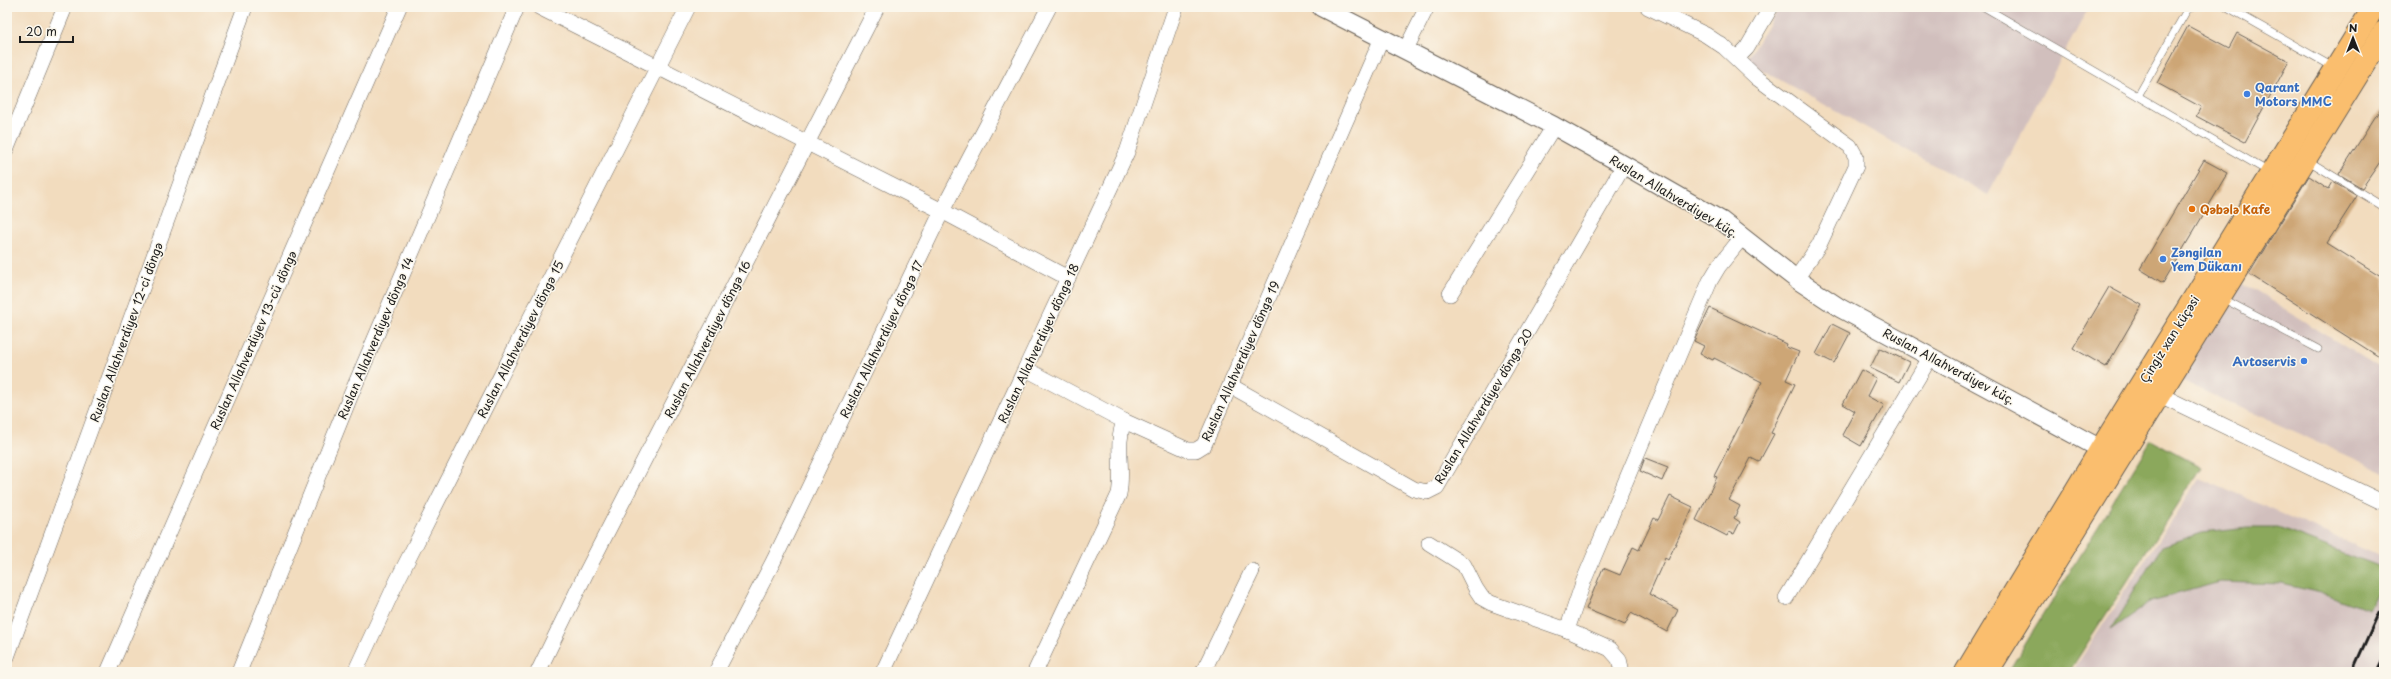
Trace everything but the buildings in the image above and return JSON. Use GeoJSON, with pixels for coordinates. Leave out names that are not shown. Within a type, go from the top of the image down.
{"type":"FeatureCollection","features":[{"type":"Feature","properties":{"kind":"main road","name":"Çingiz xan küçəsi"},"geometry":{"type":"LineString","coordinates":[[1966,672],[2101,449],[2374,7]]}},
{"type":"Feature","properties":{"kind":"main road","name":"Çingiz xan küçəsi"},"geometry":{"type":"LineString","coordinates":[[1987,672],[2158,394],[2384,32]]}},
{"type":"Feature","properties":{"kind":"street"},"geometry":{"type":"LineString","coordinates":[[7,148],[66,7]]}},
{"type":"Feature","properties":{"kind":"street","name":"Ruslan Allahverdiyev 12-ci döngə"},"geometry":{"type":"LineString","coordinates":[[7,657],[245,7]]}},
{"type":"Feature","properties":{"kind":"street","name":"Ruslan Allahverdiyev 13-cü döngə"},"geometry":{"type":"LineString","coordinates":[[108,672],[398,7]]}},
{"type":"Feature","properties":{"kind":"street","name":"Ruslan Allahverdiyev döngə 14"},"geometry":{"type":"LineString","coordinates":[[239,672],[350,396],[517,7]]}},
{"type":"Feature","properties":{"kind":"street"},"geometry":{"type":"LineString","coordinates":[[539,7],[658,66],[808,145],[942,211],[1068,278]]}},
{"type":"Feature","properties":{"kind":"street","name":"Ruslan Allahverdiyev döngə 15"},"geometry":{"type":"LineString","coordinates":[[355,672],[397,581],[688,7]]}},
{"type":"Feature","properties":{"kind":"street","name":"Ruslan Allahverdiyev döngə 16"},"geometry":{"type":"LineString","coordinates":[[538,672],[594,559],[808,145],[877,7]]}},
{"type":"Feature","properties":{"kind":"street","name":"Ruslan Allahverdiyev döngə 17"},"geometry":{"type":"LineString","coordinates":[[716,672],[774,560],[942,211],[1049,7]]}},
{"type":"Feature","properties":{"kind":"street","name":"Ruslan Allahverdiyev döngə 18"},"geometry":{"type":"LineString","coordinates":[[883,672],[1127,152],[1176,7]]}},
{"type":"Feature","properties":{"kind":"street","name":"Ruslan Allahverdiyev küç."},"geometry":{"type":"LineString","coordinates":[[1321,7],[1406,49],[1554,126],[1624,165],[1722,222],[1743,236],[1796,279],[1840,308],[2101,449]]}},
{"type":"Feature","properties":{"kind":"street"},"geometry":{"type":"LineString","coordinates":[[1406,49],[1427,7]]}},
{"type":"Feature","properties":{"kind":"street"},"geometry":{"type":"LineString","coordinates":[[1648,7],[1706,35],[1737,58],[1757,78],[1850,146],[1856,157],[1856,166],[1819,245],[1796,279]]}},
{"type":"Feature","properties":{"kind":"street"},"geometry":{"type":"LineString","coordinates":[[1737,58],[1747,48],[1771,7]]}},
{"type":"Feature","properties":{"kind":"street","name":"Ruslan Allahverdiyev döngə 19"},"geometry":{"type":"LineString","coordinates":[[1124,421],[1188,450],[1196,450],[1204,445],[1382,38]]}},
{"type":"Feature","properties":{"kind":"street"},"geometry":{"type":"LineString","coordinates":[[1450,294],[1554,126]]}},
{"type":"Feature","properties":{"kind":"street","name":"Ruslan Allahverdiyev döngə 20"},"geometry":{"type":"LineString","coordinates":[[1231,386],[1414,489],[1427,492],[1437,487],[1624,165]]}},
{"type":"Feature","properties":{"kind":"street"},"geometry":{"type":"LineString","coordinates":[[1567,630],[1584,580],[1710,281],[1719,266],[1743,236]]}},
{"type":"Feature","properties":{"kind":"street"},"geometry":{"type":"LineString","coordinates":[[1786,598],[1931,356]]}},
{"type":"Feature","properties":{"kind":"street"},"geometry":{"type":"LineString","coordinates":[[1026,369],[1124,421],[1119,442],[1122,479],[1119,494],[1035,672]]}},
{"type":"Feature","properties":{"kind":"street"},"geometry":{"type":"LineString","coordinates":[[2158,394],[2384,502]]}},
{"type":"Feature","properties":{"kind":"street"},"geometry":{"type":"LineString","coordinates":[[1429,543],[1464,565],[1482,598],[1491,603],[1567,630],[1610,649],[1619,659],[1622,672]]}},
{"type":"Feature","properties":{"kind":"street"},"geometry":{"type":"LineString","coordinates":[[1203,672],[1252,571]]}},
{"type":"Feature","properties":{"kind":"lane"},"geometry":{"type":"LineString","coordinates":[[1984,7],[2272,174]]}},
{"type":"Feature","properties":{"kind":"lane"},"geometry":{"type":"LineString","coordinates":[[2138,96],[2187,10],[2193,7]]}},
{"type":"Feature","properties":{"kind":"lane"},"geometry":{"type":"LineString","coordinates":[[2227,7],[2337,69]]}},
{"type":"Feature","properties":{"kind":"lane"},"geometry":{"type":"LineString","coordinates":[[2306,158],[2384,207]]}},
{"type":"Feature","properties":{"kind":"lane"},"geometry":{"type":"LineString","coordinates":[[2219,296],[2318,349]]}},
{"type":"Feature","properties":{"kind":"shaded area"},"geometry":{"type":"Polygon","coordinates":[[[1779,7],[2089,7],[1988,195],[1746,61],[1779,7]]]}},
{"type":"Feature","properties":{"kind":"shaded area"},"geometry":{"type":"Polygon","coordinates":[[[2239,281],[2384,371],[2384,472],[2179,380],[2239,281]]]}},
{"type":"Feature","properties":{"kind":"shaded area"},"geometry":{"type":"Polygon","coordinates":[[[2199,478],[2384,558],[2384,672],[2072,672],[2199,478]]]}},
{"type":"Feature","properties":{"kind":"green space"},"geometry":{"type":"Polygon","coordinates":[[[2151,440],[2201,467],[2069,672],[2008,672],[2151,440]]]}},
{"type":"Feature","properties":{"kind":"green space"},"geometry":{"type":"Polygon","coordinates":[[[2247,528],[2278,528],[2384,568],[2384,587],[2381,586],[2369,610],[2325,594],[2282,584],[2220,582],[2151,601],[2110,630],[2162,546],[2202,533],[2247,528]]]}},
{"type":"Feature","properties":{"kind":"railway"},"geometry":{"type":"LineString","coordinates":[[2352,672],[2379,612]]}},
{"type":"Feature","properties":{"kind":"railway"},"geometry":{"type":"LineString","coordinates":[[2377,672],[2384,658]]}},
{"type":"Feature","properties":{"kind":"place","name":"Qarant Motors MMC"},"geometry":{"type":"Point","coordinates":[2247,94]}},
{"type":"Feature","properties":{"kind":"place","name":"Qəbələ Kafe"},"geometry":{"type":"Point","coordinates":[2192,209]}},
{"type":"Feature","properties":{"kind":"place","name":"Zəngilan Yem Dükanı"},"geometry":{"type":"Point","coordinates":[2163,259]}},
{"type":"Feature","properties":{"kind":"place","name":"Avtoservis"},"geometry":{"type":"Point","coordinates":[2304,361]}}]}
